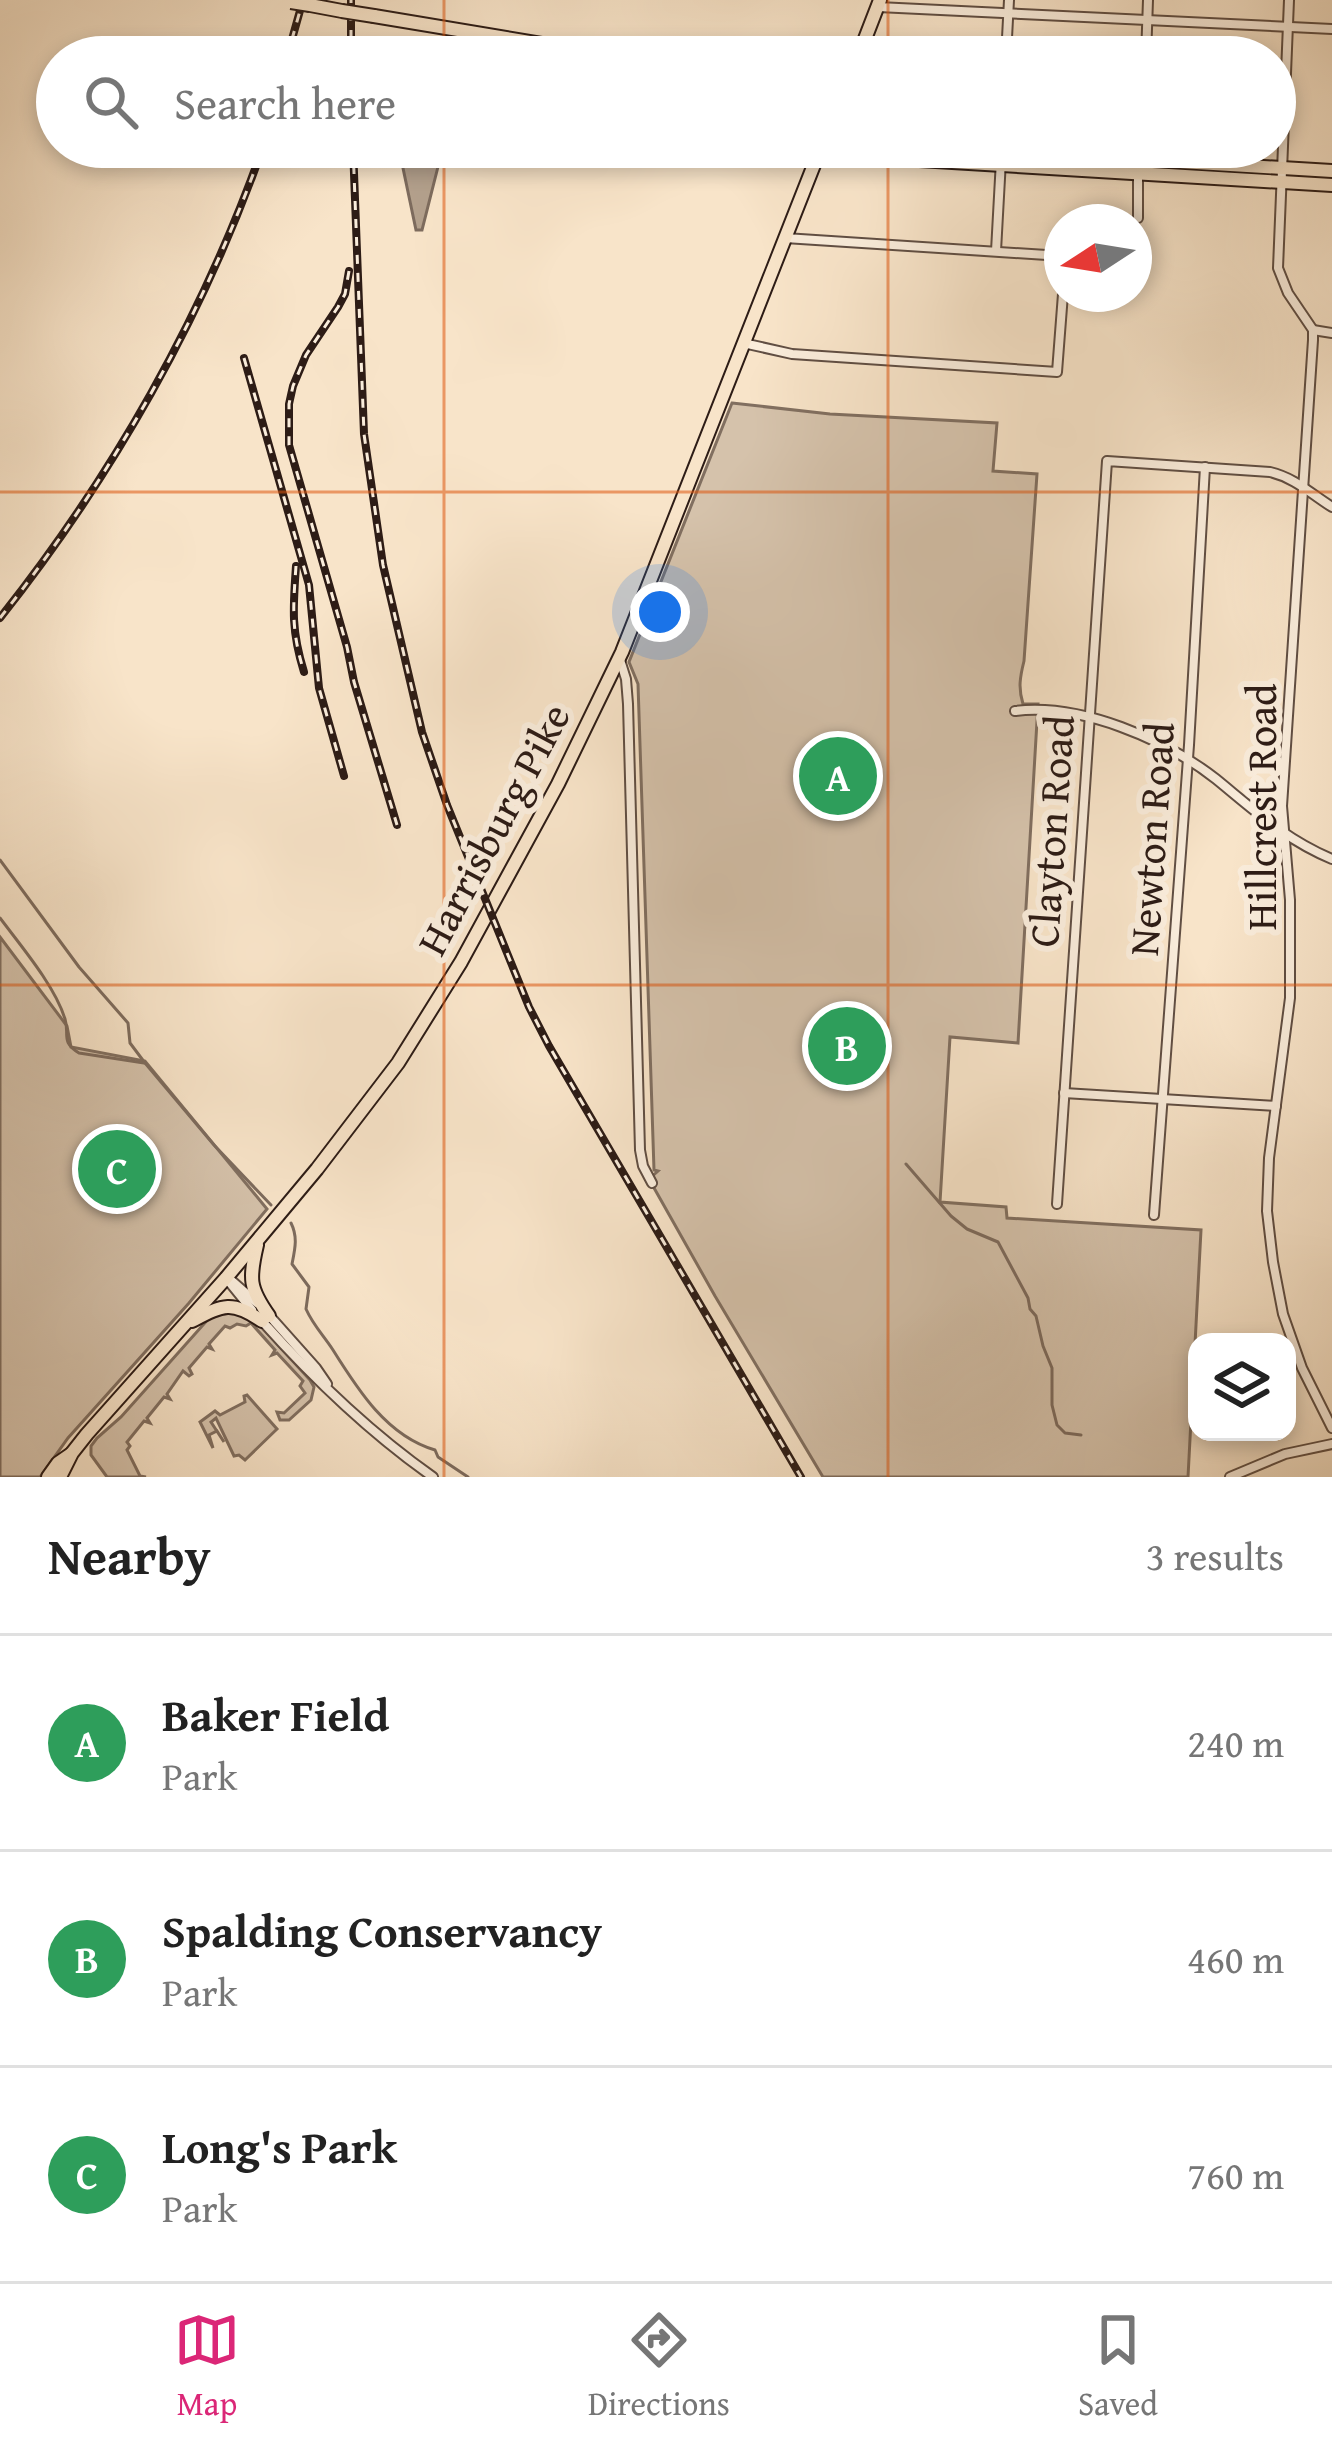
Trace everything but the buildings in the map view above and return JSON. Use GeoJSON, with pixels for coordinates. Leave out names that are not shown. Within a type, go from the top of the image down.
{"type":"FeatureCollection","features":[{"type":"Feature","properties":{"kind":"main road"},"geometry":{"type":"LineString","coordinates":[[286,1],[493,36]]}},
{"type":"Feature","properties":{"kind":"main road"},"geometry":{"type":"LineString","coordinates":[[866,36],[879,3]]}},
{"type":"Feature","properties":{"kind":"main road","name":"Harrisburg Pike"},"geometry":{"type":"LineString","coordinates":[[60,1477],[72,1454],[258,1241],[372,1098],[434,1007],[558,784],[619,658],[813,168]]}},
{"type":"Feature","properties":{"kind":"main road"},"geometry":{"type":"LineString","coordinates":[[1215,168],[1332,185]]}},
{"type":"Feature","properties":{"kind":"main road"},"geometry":{"type":"LineString","coordinates":[[1281,175],[1332,171]]}},
{"type":"Feature","properties":{"kind":"main road"},"geometry":{"type":"LineString","coordinates":[[258,1241],[252,1288],[266,1319]]}},
{"type":"Feature","properties":{"kind":"main road"},"geometry":{"type":"LineString","coordinates":[[185,1324],[226,1306],[266,1319]]}},
{"type":"Feature","properties":{"kind":"main road","name":"Harrisburg Pike"},"geometry":{"type":"LineString","coordinates":[[48,1477],[58,1462],[72,1454]]}},
{"type":"Feature","properties":{"kind":"street"},"geometry":{"type":"LineString","coordinates":[[1007,36],[1009,0]]}},
{"type":"Feature","properties":{"kind":"street"},"geometry":{"type":"LineString","coordinates":[[1147,36],[1148,0]]}},
{"type":"Feature","properties":{"kind":"street"},"geometry":{"type":"LineString","coordinates":[[1287,36],[1288,0]]}},
{"type":"Feature","properties":{"kind":"street"},"geometry":{"type":"LineString","coordinates":[[879,3],[1332,29]]}},
{"type":"Feature","properties":{"kind":"street"},"geometry":{"type":"LineString","coordinates":[[996,251],[1000,168]]}},
{"type":"Feature","properties":{"kind":"street"},"geometry":{"type":"LineString","coordinates":[[1138,204],[1140,168]]}},
{"type":"Feature","properties":{"kind":"street"},"geometry":{"type":"LineString","coordinates":[[1281,168],[1278,268],[1313,330],[1332,333]]}},
{"type":"Feature","properties":{"kind":"street"},"geometry":{"type":"LineString","coordinates":[[785,238],[1044,255]]}},
{"type":"Feature","properties":{"kind":"street"},"geometry":{"type":"LineString","coordinates":[[743,344],[792,354],[1057,372],[1062,312]]}},
{"type":"Feature","properties":{"kind":"street","name":"Hillcrest Road"},"geometry":{"type":"LineString","coordinates":[[1313,330],[1287,713],[1283,834],[1291,981],[1267,1187],[1283,1314],[1332,1428]]}},
{"type":"Feature","properties":{"kind":"street","name":"Clayton Road"},"geometry":{"type":"LineString","coordinates":[[1057,1204],[1107,461],[1205,467]]}},
{"type":"Feature","properties":{"kind":"street"},"geometry":{"type":"LineString","coordinates":[[1205,467],[1270,472],[1295,479],[1332,507]]}},
{"type":"Feature","properties":{"kind":"street","name":"Newton Road"},"geometry":{"type":"LineString","coordinates":[[1154,1215],[1205,467]]}},
{"type":"Feature","properties":{"kind":"street"},"geometry":{"type":"LineString","coordinates":[[619,658],[628,704],[640,1150],[652,1183]]}},
{"type":"Feature","properties":{"kind":"street"},"geometry":{"type":"LineString","coordinates":[[1015,711],[1088,718],[1131,731],[1187,759],[1283,834],[1332,859]]}},
{"type":"Feature","properties":{"kind":"street"},"geometry":{"type":"LineString","coordinates":[[1064,1093],[1276,1106]]}},
{"type":"Feature","properties":{"kind":"street"},"geometry":{"type":"LineString","coordinates":[[226,1278],[239,1286],[309,1374],[433,1477]]}},
{"type":"Feature","properties":{"kind":"street"},"geometry":{"type":"LineString","coordinates":[[1230,1477],[1285,1454],[1332,1444]]}},
{"type":"Feature","properties":{"kind":"shaded area"},"geometry":{"type":"Polygon","coordinates":[[[403,168],[438,168],[422,230],[416,230],[403,168]]]}},
{"type":"Feature","properties":{"kind":"shaded area"},"geometry":{"type":"Polygon","coordinates":[[[732,403],[997,423],[993,471],[1037,474],[1020,683],[1023,704],[1038,704],[1018,1043],[950,1037],[940,1202],[1006,1207],[1007,1218],[1201,1230],[1196,1333],[1188,1333],[1188,1477],[823,1477],[649,1179],[658,1171],[654,1170],[638,684],[629,662],[732,403]]]}},
{"type":"Feature","properties":{"kind":"shaded area"},"geometry":{"type":"Polygon","coordinates":[[[0,937],[67,1026],[71,1047],[145,1061],[267,1209],[68,1438],[40,1477],[0,1477],[0,937]]]}},
{"type":"Feature","properties":{"kind":"shaded area"},"geometry":{"type":"Polygon","coordinates":[[[231,1309],[258,1323],[310,1380],[314,1387],[311,1400],[289,1420],[280,1420],[277,1412],[284,1413],[305,1393],[300,1386],[303,1381],[277,1353],[272,1355],[275,1350],[251,1323],[225,1326],[209,1344],[212,1349],[207,1347],[189,1368],[192,1374],[183,1371],[167,1394],[170,1399],[164,1397],[147,1418],[150,1423],[144,1421],[127,1442],[140,1476],[146,1477],[107,1477],[91,1455],[91,1446],[211,1316],[231,1309]]]}},
{"type":"Feature","properties":{"kind":"shaded area"},"geometry":{"type":"Polygon","coordinates":[[[247,1395],[277,1429],[245,1460],[234,1456],[216,1418],[211,1422],[217,1431],[209,1435],[213,1448],[200,1422],[215,1411],[220,1415],[245,1402],[247,1395]]]}},
{"type":"Feature","properties":{"kind":"waterway"},"geometry":{"type":"LineString","coordinates":[[0,860],[79,967],[128,1023],[130,1043],[145,1063],[271,1205]]}},
{"type":"Feature","properties":{"kind":"waterway"},"geometry":{"type":"LineString","coordinates":[[0,918],[54,993],[73,1049],[144,1063]]}},
{"type":"Feature","properties":{"kind":"waterway"},"geometry":{"type":"LineString","coordinates":[[906,1164],[951,1216],[967,1229],[998,1242],[1036,1316],[1052,1368],[1057,1425],[1065,1433],[1081,1435]]}},
{"type":"Feature","properties":{"kind":"waterway"},"geometry":{"type":"LineString","coordinates":[[291,1223],[295,1238],[292,1264],[309,1287],[306,1309],[353,1381],[388,1423],[435,1450],[468,1477]]}},
{"type":"Feature","properties":{"kind":"railway"},"geometry":{"type":"LineString","coordinates":[[293,36],[303,0]]}},
{"type":"Feature","properties":{"kind":"railway"},"geometry":{"type":"LineString","coordinates":[[351,0],[351,36]]}},
{"type":"Feature","properties":{"kind":"railway"},"geometry":{"type":"LineString","coordinates":[[0,618],[80,509],[151,393],[212,272],[255,168]]}},
{"type":"Feature","properties":{"kind":"railway"},"geometry":{"type":"LineString","coordinates":[[354,168],[364,434],[383,565],[422,732],[529,1007],[801,1477]]}},
{"type":"Feature","properties":{"kind":"railway"},"geometry":{"type":"LineString","coordinates":[[349,271],[345,294],[306,355],[293,386],[289,445],[397,825]]}},
{"type":"Feature","properties":{"kind":"railway"},"geometry":{"type":"LineString","coordinates":[[244,358],[309,585],[319,688],[344,776]]}},
{"type":"Feature","properties":{"kind":"railway"},"geometry":{"type":"LineString","coordinates":[[296,566],[294,619],[304,672]]}},
{"type":"Feature","properties":{"kind":"place","name":"Baker Field"},"geometry":{"type":"Point","coordinates":[838,776]}},
{"type":"Feature","properties":{"kind":"place","name":"Spalding Conservancy"},"geometry":{"type":"Point","coordinates":[847,1046]}},
{"type":"Feature","properties":{"kind":"place","name":"Long's Park"},"geometry":{"type":"Point","coordinates":[117,1169]}}]}
